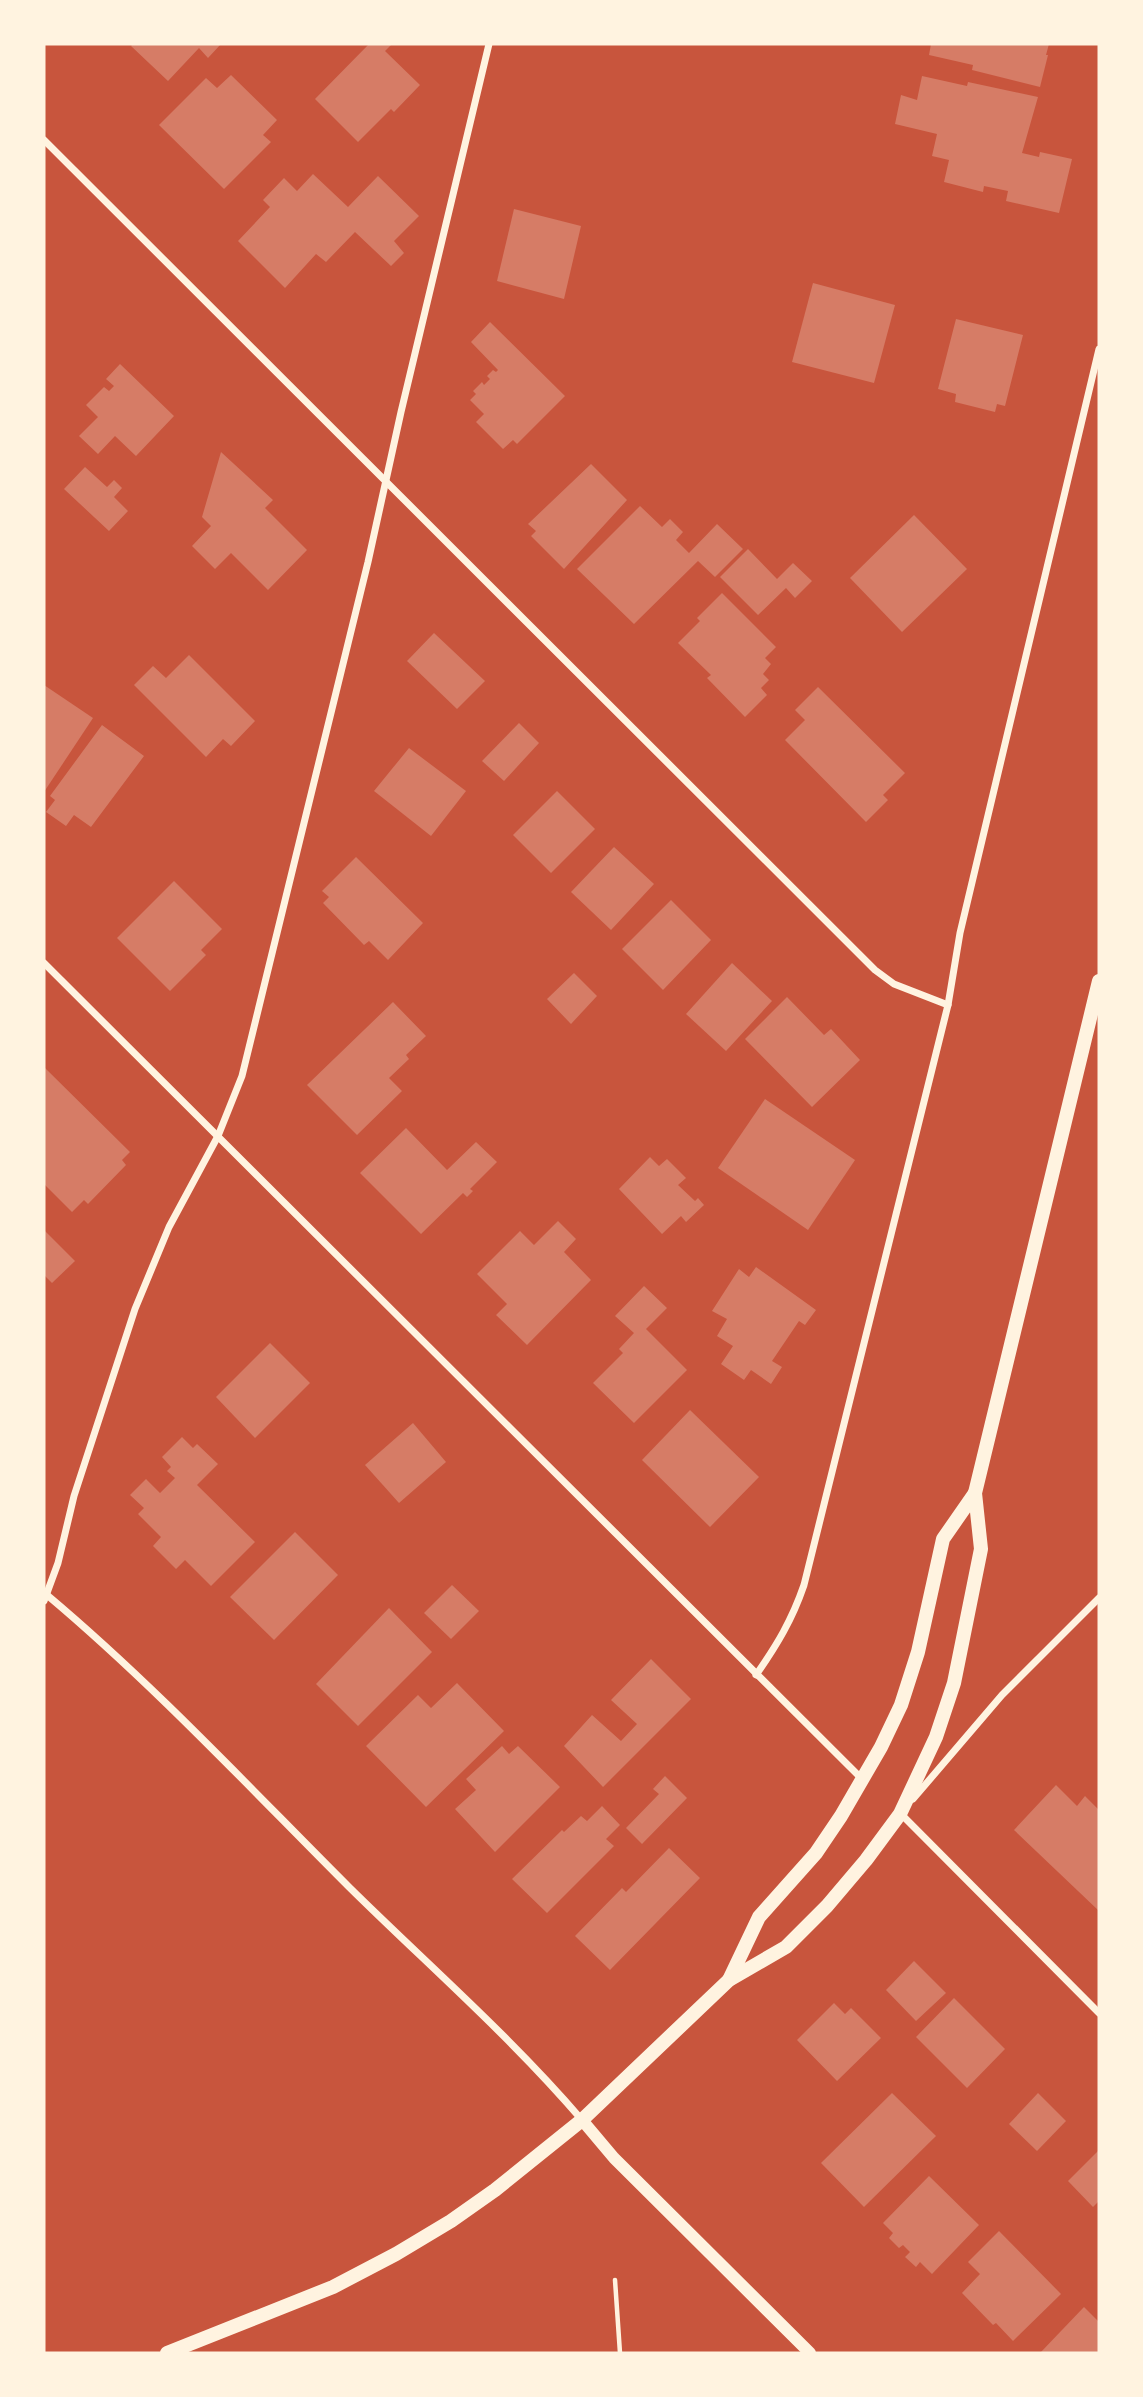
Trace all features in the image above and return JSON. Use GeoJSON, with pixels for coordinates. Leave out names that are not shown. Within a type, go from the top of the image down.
{"type":"FeatureCollection","features":[{"type":"Feature","properties":{"kind":"main road"},"geometry":{"type":"LineString","coordinates":[[167,2353],[333,2287],[396,2254],[451,2221],[495,2190],[582,2120],[729,1980],[786,1947],[827,1906],[900,1814],[936,1737],[954,1683],[981,1549],[975,1493],[1099,981]]}},
{"type":"Feature","properties":{"kind":"main road"},"geometry":{"type":"LineString","coordinates":[[729,1980],[759,1917],[816,1853],[863,1780],[901,1705],[918,1651],[943,1539],[975,1493]]}},
{"type":"Feature","properties":{"kind":"street"},"geometry":{"type":"LineString","coordinates":[[489,44],[242,1076],[218,1136],[170,1227],[135,1309],[74,1496],[58,1563],[46,1598],[97,1637],[542,2074],[614,2158],[810,2353]]}},
{"type":"Feature","properties":{"kind":"street"},"geometry":{"type":"LineString","coordinates":[[44,140],[874,970],[894,984],[948,1005]]}},
{"type":"Feature","properties":{"kind":"street"},"geometry":{"type":"LineString","coordinates":[[756,1675],[782,1638],[804,1585],[948,1005],[960,933],[1099,349]]}},
{"type":"Feature","properties":{"kind":"street"},"geometry":{"type":"LineString","coordinates":[[44,963],[863,1780]]}},
{"type":"Feature","properties":{"kind":"street"},"geometry":{"type":"LineString","coordinates":[[1099,1598],[1002,1695],[900,1814],[1099,2013]]}},
{"type":"Feature","properties":{"kind":"path"},"geometry":{"type":"LineString","coordinates":[[615,2280],[620,2353]]}},
{"type":"Feature","properties":{"kind":"building"},"geometry":{"type":"Polygon","coordinates":[[[221,44],[208,58],[199,48],[168,81],[131,46],[221,44]]]}},
{"type":"Feature","properties":{"kind":"building"},"geometry":{"type":"Polygon","coordinates":[[[369,44],[392,44],[385,51],[420,85],[394,112],[391,109],[358,142],[315,99],[369,44]]]}},
{"type":"Feature","properties":{"kind":"building"},"geometry":{"type":"Polygon","coordinates":[[[931,44],[1049,44],[1040,87],[972,70],[973,65],[929,55],[931,44]]]}},
{"type":"Feature","properties":{"kind":"building"},"geometry":{"type":"Polygon","coordinates":[[[231,75],[277,120],[263,135],[271,142],[224,189],[159,125],[206,78],[217,88],[231,75]]]}},
{"type":"Feature","properties":{"kind":"building"},"geometry":{"type":"Polygon","coordinates":[[[922,76],[967,86],[968,82],[1038,97],[1022,153],[1039,157],[1040,152],[1072,159],[1059,213],[1006,201],[1008,191],[984,186],[983,192],[944,182],[949,160],[932,156],[937,134],[895,124],[901,95],[917,100],[922,76]]]}},
{"type":"Feature","properties":{"kind":"building"},"geometry":{"type":"Polygon","coordinates":[[[313,174],[348,207],[378,176],[419,216],[394,241],[404,253],[391,266],[355,232],[326,262],[316,254],[285,288],[238,241],[270,207],[263,200],[284,178],[297,191],[313,174]]]}},
{"type":"Feature","properties":{"kind":"building"},"geometry":{"type":"Polygon","coordinates":[[[514,209],[581,226],[564,299],[497,281],[514,209]]]}},
{"type":"Feature","properties":{"kind":"building"},"geometry":{"type":"Polygon","coordinates":[[[813,283],[895,305],[874,383],[792,362],[813,283]]]}},
{"type":"Feature","properties":{"kind":"building"},"geometry":{"type":"Polygon","coordinates":[[[956,319],[1023,335],[1005,406],[997,404],[995,412],[955,402],[956,394],[938,389],[956,319]]]}},
{"type":"Feature","properties":{"kind":"building"},"geometry":{"type":"Polygon","coordinates":[[[490,322],[565,396],[517,444],[513,440],[503,449],[476,422],[484,414],[470,400],[476,394],[473,391],[482,382],[484,385],[490,379],[487,376],[493,370],[498,370],[471,342],[490,322]]]}},
{"type":"Feature","properties":{"kind":"building"},"geometry":{"type":"Polygon","coordinates":[[[120,364],[174,416],[136,456],[115,436],[98,454],[79,436],[98,417],[86,405],[104,387],[109,391],[114,386],[106,379],[120,364]]]}},
{"type":"Feature","properties":{"kind":"building"},"geometry":{"type":"Polygon","coordinates":[[[221,452],[273,500],[265,508],[307,550],[268,590],[231,553],[215,569],[192,546],[211,526],[202,517],[221,452]]]}},
{"type":"Feature","properties":{"kind":"building"},"geometry":{"type":"Polygon","coordinates":[[[591,464],[627,500],[564,569],[531,536],[536,531],[528,524],[591,464]]]}},
{"type":"Feature","properties":{"kind":"building"},"geometry":{"type":"Polygon","coordinates":[[[85,467],[107,487],[114,480],[122,488],[114,497],[128,511],[109,531],[64,489],[85,467]]]}},
{"type":"Feature","properties":{"kind":"building"},"geometry":{"type":"Polygon","coordinates":[[[640,506],[662,527],[670,519],[683,532],[676,540],[689,553],[717,524],[743,549],[715,577],[698,561],[634,624],[577,569],[640,506]]]}},
{"type":"Feature","properties":{"kind":"building"},"geometry":{"type":"Polygon","coordinates":[[[914,515],[967,569],[902,632],[850,578],[914,515]]]}},
{"type":"Feature","properties":{"kind":"building"},"geometry":{"type":"Polygon","coordinates":[[[748,549],[777,579],[793,563],[812,581],[795,598],[786,588],[758,615],[720,577],[748,549]]]}},
{"type":"Feature","properties":{"kind":"building"},"geometry":{"type":"Polygon","coordinates":[[[722,593],[776,647],[765,658],[771,664],[763,674],[769,680],[761,688],[767,695],[745,717],[707,678],[711,675],[678,643],[700,621],[697,618],[722,593]]]}},
{"type":"Feature","properties":{"kind":"building"},"geometry":{"type":"Polygon","coordinates":[[[434,633],[485,681],[457,709],[407,661],[434,633]]]}},
{"type":"Feature","properties":{"kind":"building"},"geometry":{"type":"Polygon","coordinates":[[[189,655],[255,721],[231,746],[223,739],[206,757],[134,685],[153,666],[166,678],[189,655]]]}},
{"type":"Feature","properties":{"kind":"building"},"geometry":{"type":"Polygon","coordinates":[[[44,685],[93,718],[44,792],[44,685]]]}},
{"type":"Feature","properties":{"kind":"building"},"geometry":{"type":"Polygon","coordinates":[[[818,687],[905,773],[883,795],[888,800],[866,822],[785,740],[805,720],[795,710],[818,687]]]}},
{"type":"Feature","properties":{"kind":"building"},"geometry":{"type":"Polygon","coordinates":[[[519,723],[539,743],[504,781],[482,761],[519,723]]]}},
{"type":"Feature","properties":{"kind":"building"},"geometry":{"type":"Polygon","coordinates":[[[102,725],[144,756],[91,827],[74,815],[66,826],[46,812],[55,800],[50,796],[102,725]]]}},
{"type":"Feature","properties":{"kind":"building"},"geometry":{"type":"Polygon","coordinates":[[[409,748],[466,791],[431,836],[374,791],[409,748]]]}},
{"type":"Feature","properties":{"kind":"building"},"geometry":{"type":"Polygon","coordinates":[[[557,791],[595,829],[551,873],[513,835],[557,791]]]}},
{"type":"Feature","properties":{"kind":"building"},"geometry":{"type":"Polygon","coordinates":[[[614,847],[654,884],[611,930],[571,892],[614,847]]]}},
{"type":"Feature","properties":{"kind":"building"},"geometry":{"type":"Polygon","coordinates":[[[356,857],[423,923],[388,960],[369,941],[364,945],[323,903],[329,897],[322,891],[356,857]]]}},
{"type":"Feature","properties":{"kind":"building"},"geometry":{"type":"Polygon","coordinates":[[[174,881],[222,929],[201,950],[206,955],[170,991],[117,938],[174,881]]]}},
{"type":"Feature","properties":{"kind":"building"},"geometry":{"type":"Polygon","coordinates":[[[671,900],[711,940],[663,990],[622,949],[671,900]]]}},
{"type":"Feature","properties":{"kind":"building"},"geometry":{"type":"Polygon","coordinates":[[[732,963],[772,1001],[726,1051],[686,1014],[732,963]]]}},
{"type":"Feature","properties":{"kind":"building"},"geometry":{"type":"Polygon","coordinates":[[[574,973],[597,996],[571,1024],[547,999],[574,973]]]}},
{"type":"Feature","properties":{"kind":"building"},"geometry":{"type":"Polygon","coordinates":[[[787,997],[824,1035],[831,1029],[860,1060],[812,1107],[745,1039],[787,997]]]}},
{"type":"Feature","properties":{"kind":"building"},"geometry":{"type":"Polygon","coordinates":[[[393,1002],[426,1036],[406,1055],[409,1059],[389,1078],[402,1091],[357,1135],[307,1085],[393,1002]]]}},
{"type":"Feature","properties":{"kind":"building"},"geometry":{"type":"Polygon","coordinates":[[[44,1067],[130,1152],[122,1160],[126,1165],[88,1204],[84,1200],[72,1212],[44,1184],[44,1067]]]}},
{"type":"Feature","properties":{"kind":"building"},"geometry":{"type":"Polygon","coordinates":[[[765,1099],[855,1160],[808,1230],[718,1168],[765,1099]]]}},
{"type":"Feature","properties":{"kind":"building"},"geometry":{"type":"Polygon","coordinates":[[[406,1128],[447,1170],[476,1142],[497,1162],[470,1189],[473,1191],[467,1197],[463,1193],[421,1234],[360,1173],[406,1128]]]}},
{"type":"Feature","properties":{"kind":"building"},"geometry":{"type":"Polygon","coordinates":[[[650,1157],[659,1166],[667,1159],[686,1178],[678,1185],[695,1201],[698,1198],[704,1205],[686,1222],[681,1216],[662,1234],[619,1189],[650,1157]]]}},
{"type":"Feature","properties":{"kind":"building"},"geometry":{"type":"Polygon","coordinates":[[[558,1221],[576,1239],[564,1252],[591,1280],[527,1345],[496,1315],[507,1304],[477,1274],[520,1231],[534,1245],[558,1221]]]}},
{"type":"Feature","properties":{"kind":"building"},"geometry":{"type":"Polygon","coordinates":[[[44,1230],[75,1261],[52,1283],[44,1275],[44,1230]]]}},
{"type":"Feature","properties":{"kind":"building"},"geometry":{"type":"Polygon","coordinates":[[[756,1267],[816,1310],[805,1325],[799,1321],[772,1361],[782,1367],[771,1384],[751,1370],[744,1380],[721,1364],[733,1346],[717,1336],[727,1319],[712,1311],[739,1269],[749,1277],[756,1267]]]}},
{"type":"Feature","properties":{"kind":"building"},"geometry":{"type":"Polygon","coordinates":[[[644,1286],[667,1308],[646,1329],[687,1370],[634,1423],[593,1383],[623,1353],[619,1349],[634,1333],[615,1316],[644,1286]]]}},
{"type":"Feature","properties":{"kind":"building"},"geometry":{"type":"Polygon","coordinates":[[[270,1343],[310,1383],[255,1438],[216,1397],[270,1343]]]}},
{"type":"Feature","properties":{"kind":"building"},"geometry":{"type":"Polygon","coordinates":[[[690,1410],[759,1477],[710,1527],[642,1460],[690,1410]]]}},
{"type":"Feature","properties":{"kind":"building"},"geometry":{"type":"Polygon","coordinates":[[[413,1423],[446,1462],[399,1503],[365,1465],[413,1423]]]}},
{"type":"Feature","properties":{"kind":"building"},"geometry":{"type":"Polygon","coordinates":[[[182,1437],[193,1448],[197,1444],[218,1464],[197,1485],[255,1542],[211,1586],[185,1560],[176,1569],[153,1546],[161,1537],[138,1514],[144,1508],[130,1495],[146,1479],[160,1493],[175,1478],[167,1471],[171,1467],[162,1457],[182,1437]]]}},
{"type":"Feature","properties":{"kind":"building"},"geometry":{"type":"Polygon","coordinates":[[[295,1532],[338,1575],[274,1640],[230,1597],[295,1532]]]}},
{"type":"Feature","properties":{"kind":"building"},"geometry":{"type":"Polygon","coordinates":[[[452,1585],[479,1611],[451,1639],[424,1613],[452,1585]]]}},
{"type":"Feature","properties":{"kind":"building"},"geometry":{"type":"Polygon","coordinates":[[[389,1608],[432,1652],[358,1726],[316,1684],[389,1608]]]}},
{"type":"Feature","properties":{"kind":"building"},"geometry":{"type":"Polygon","coordinates":[[[651,1659],[691,1699],[603,1787],[564,1746],[592,1715],[621,1741],[637,1724],[611,1700],[651,1659]]]}},
{"type":"Feature","properties":{"kind":"building"},"geometry":{"type":"Polygon","coordinates":[[[457,1683],[504,1731],[426,1807],[366,1746],[418,1695],[431,1708],[457,1683]]]}},
{"type":"Feature","properties":{"kind":"building"},"geometry":{"type":"Polygon","coordinates":[[[502,1746],[509,1754],[518,1746],[560,1787],[495,1852],[455,1809],[476,1790],[466,1779],[502,1746]]]}},
{"type":"Feature","properties":{"kind":"building"},"geometry":{"type":"Polygon","coordinates":[[[665,1776],[687,1798],[642,1844],[626,1828],[659,1794],[653,1789],[665,1776]]]}},
{"type":"Feature","properties":{"kind":"building"},"geometry":{"type":"Polygon","coordinates":[[[1056,1785],[1077,1806],[1085,1796],[1099,1810],[1099,1911],[1014,1830],[1056,1785]]]}},
{"type":"Feature","properties":{"kind":"building"},"geometry":{"type":"Polygon","coordinates":[[[602,1806],[620,1825],[606,1839],[614,1846],[547,1913],[512,1879],[562,1830],[564,1832],[581,1816],[587,1821],[602,1806]]]}},
{"type":"Feature","properties":{"kind":"building"},"geometry":{"type":"Polygon","coordinates":[[[669,1848],[700,1878],[610,1970],[575,1936],[622,1888],[626,1892],[669,1848]]]}},
{"type":"Feature","properties":{"kind":"building"},"geometry":{"type":"Polygon","coordinates":[[[914,1961],[946,1993],[916,2021],[886,1990],[914,1961]]]}},
{"type":"Feature","properties":{"kind":"building"},"geometry":{"type":"Polygon","coordinates":[[[954,1998],[1005,2049],[967,2088],[916,2037],[954,1998]]]}},
{"type":"Feature","properties":{"kind":"building"},"geometry":{"type":"Polygon","coordinates":[[[834,2003],[845,2014],[851,2008],[881,2038],[837,2081],[797,2040],[834,2003]]]}},
{"type":"Feature","properties":{"kind":"building"},"geometry":{"type":"Polygon","coordinates":[[[892,2093],[936,2136],[864,2207],[821,2163],[892,2093]]]}},
{"type":"Feature","properties":{"kind":"building"},"geometry":{"type":"Polygon","coordinates":[[[1038,2093],[1066,2121],[1037,2151],[1009,2124],[1038,2093]]]}},
{"type":"Feature","properties":{"kind":"building"},"geometry":{"type":"Polygon","coordinates":[[[1099,2150],[1099,2201],[1093,2207],[1068,2181],[1099,2150]]]}},
{"type":"Feature","properties":{"kind":"building"},"geometry":{"type":"Polygon","coordinates":[[[929,2176],[979,2225],[932,2274],[920,2262],[916,2267],[905,2257],[910,2252],[903,2245],[899,2248],[889,2238],[893,2233],[883,2223],[929,2176]]]}},
{"type":"Feature","properties":{"kind":"building"},"geometry":{"type":"Polygon","coordinates":[[[999,2231],[1061,2294],[1013,2341],[962,2293],[980,2274],[968,2262],[999,2231]]]}},
{"type":"Feature","properties":{"kind":"building"},"geometry":{"type":"Polygon","coordinates":[[[1084,2307],[1099,2322],[1099,2353],[1040,2353],[1084,2307]]]}}]}
